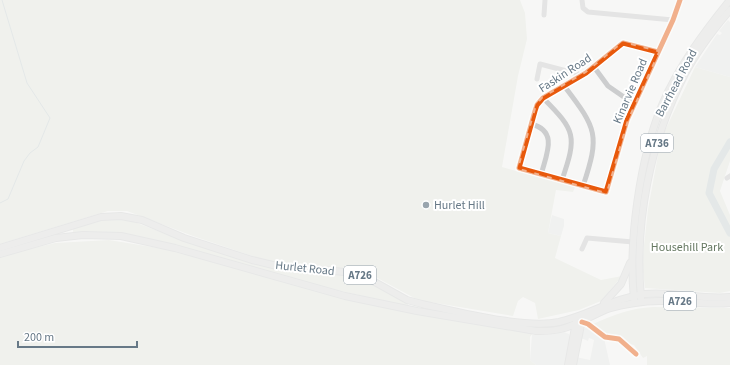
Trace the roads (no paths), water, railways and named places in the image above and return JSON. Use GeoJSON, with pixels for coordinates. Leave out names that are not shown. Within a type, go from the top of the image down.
{"type":"FeatureCollection","features":[{"type":"Feature","properties":{"kind":"main road","name":"Barrhead Road"},"geometry":{"type":"LineString","coordinates":[[635,265],[632,256],[633,242],[649,175],[665,120],[685,74],[730,0]]}},
{"type":"Feature","properties":{"kind":"main road","name":"Barrhead Road"},"geometry":{"type":"LineString","coordinates":[[712,28],[730,10]]}},
{"type":"Feature","properties":{"kind":"main road","name":"Hurlet Road"},"geometry":{"type":"LineString","coordinates":[[0,248],[101,217],[121,216],[142,220],[184,238],[252,260],[277,266],[345,272],[364,276],[407,300],[533,324],[552,323],[579,316],[601,306],[637,295]]}},
{"type":"Feature","properties":{"kind":"main road","name":"Barrhead Road"},"geometry":{"type":"LineString","coordinates":[[638,302],[635,265],[639,222]]}},
{"type":"Feature","properties":{"kind":"main road","name":"Hurlet Road"},"geometry":{"type":"LineString","coordinates":[[0,254],[56,238],[83,235],[121,236],[175,248],[314,288],[417,311],[536,331],[553,331],[579,324],[599,313],[617,306],[638,302]]}},
{"type":"Feature","properties":{"kind":"main road","name":"A736"},"geometry":{"type":"LineString","coordinates":[[601,306],[621,284],[632,256]]}},
{"type":"Feature","properties":{"kind":"main road","name":"A726"},"geometry":{"type":"LineString","coordinates":[[637,295],[666,293],[715,298],[730,297]]}},
{"type":"Feature","properties":{"kind":"main road","name":"A726"},"geometry":{"type":"LineString","coordinates":[[638,302],[659,300],[709,304],[730,303]]}},
{"type":"Feature","properties":{"kind":"main road"},"geometry":{"type":"LineString","coordinates":[[573,365],[579,316]]}},
{"type":"Feature","properties":{"kind":"main road"},"geometry":{"type":"LineString","coordinates":[[568,365],[579,324]]}},
{"type":"Feature","properties":{"kind":"street"},"geometry":{"type":"LineString","coordinates":[[544,15],[545,0]]}},
{"type":"Feature","properties":{"kind":"street"},"geometry":{"type":"LineString","coordinates":[[582,0],[583,8],[588,12],[673,20]]}},
{"type":"Feature","properties":{"kind":"street","name":"Kinarvie Road"},"geometry":{"type":"LineString","coordinates":[[606,192],[623,132],[634,104],[673,20],[680,0]]}},
{"type":"Feature","properties":{"kind":"street","name":"Faskin Road"},"geometry":{"type":"LineString","coordinates":[[606,192],[519,168],[537,105],[543,98],[579,78],[623,42],[658,52]]}},
{"type":"Feature","properties":{"kind":"street"},"geometry":{"type":"LineString","coordinates":[[537,79],[540,64],[578,74],[579,78]]}},
{"type":"Feature","properties":{"kind":"street"},"geometry":{"type":"LineString","coordinates":[[594,67],[608,86],[634,104]]}},
{"type":"Feature","properties":{"kind":"street"},"geometry":{"type":"LineString","coordinates":[[565,87],[584,111],[594,137],[594,151],[582,186]]}},
{"type":"Feature","properties":{"kind":"street"},"geometry":{"type":"LineString","coordinates":[[543,98],[563,118],[571,133],[571,149],[562,180]]}},
{"type":"Feature","properties":{"kind":"street"},"geometry":{"type":"LineString","coordinates":[[531,124],[544,130],[549,140],[541,175]]}},
{"type":"Feature","properties":{"kind":"street"},"geometry":{"type":"LineString","coordinates":[[582,249],[587,238],[633,242]]}},
{"type":"Feature","properties":{"kind":"street"},"geometry":{"type":"LineString","coordinates":[[579,324],[605,337],[619,339],[636,354]]}},
{"type":"Feature","properties":{"kind":"waterway"},"geometry":{"type":"LineString","coordinates":[[0,203],[8,199],[24,161],[30,153],[38,147],[50,118],[27,83],[2,0]]}},
{"type":"Feature","properties":{"kind":"waterway"},"geometry":{"type":"LineString","coordinates":[[730,142],[714,169],[709,193],[730,233]]}},
{"type":"Feature","properties":{"kind":"place","name":"Hurlet Hill"},"geometry":{"type":"Point","coordinates":[426,205]}},
{"type":"Feature","properties":{"kind":"park label","name":"Househill Park"},"geometry":{"type":"Point","coordinates":[687,247]}}]}
